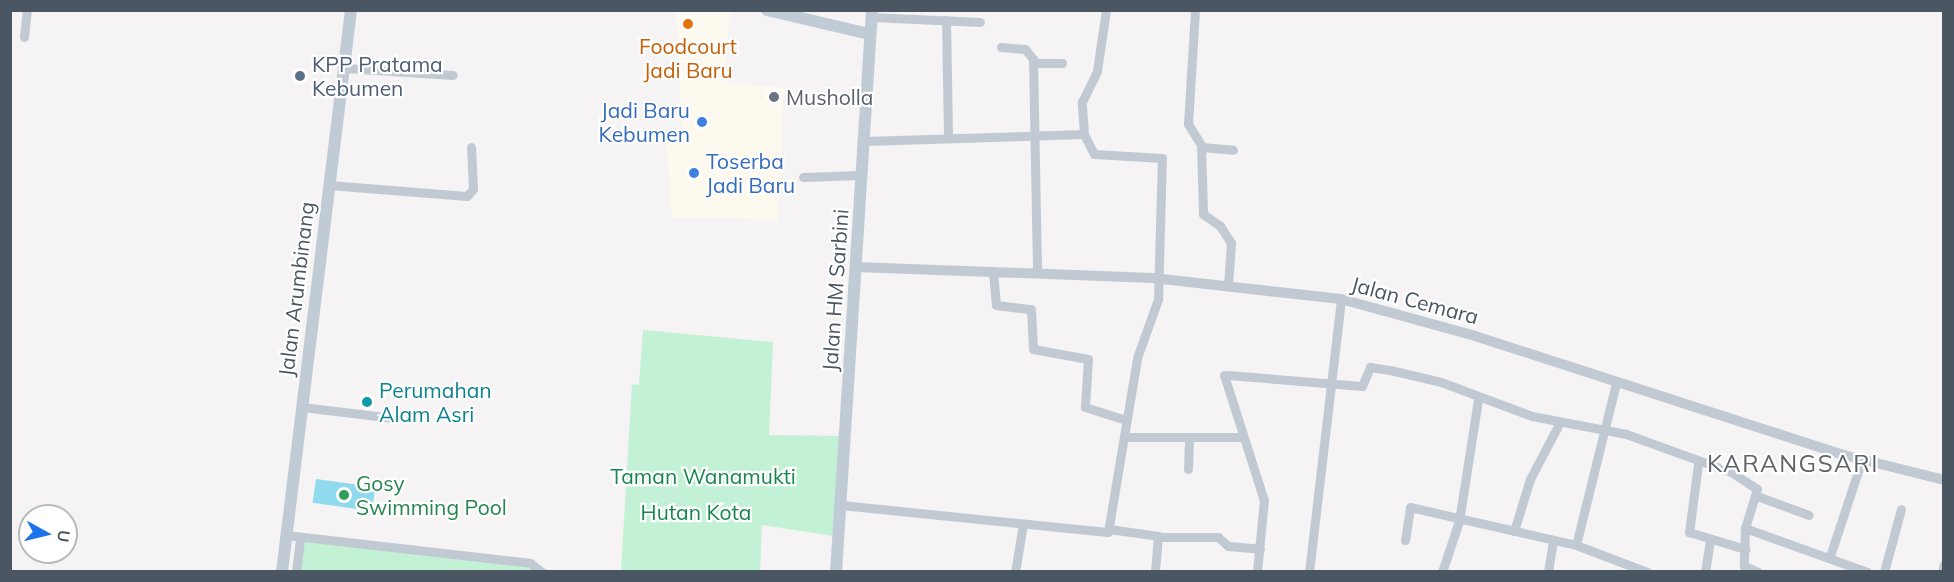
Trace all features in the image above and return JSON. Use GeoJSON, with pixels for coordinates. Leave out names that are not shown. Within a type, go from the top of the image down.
{"type":"FeatureCollection","features":[{"type":"Feature","properties":{"kind":"main road","name":"Jalan Arumbinang"},"geometry":{"type":"LineString","coordinates":[[282,572],[351,10]]}},
{"type":"Feature","properties":{"kind":"main road"},"geometry":{"type":"LineString","coordinates":[[767,10],[869,34]]}},
{"type":"Feature","properties":{"kind":"main road","name":"Jalan HM Sarbini"},"geometry":{"type":"LineString","coordinates":[[836,572],[871,14]]}},
{"type":"Feature","properties":{"kind":"street"},"geometry":{"type":"LineString","coordinates":[[24,37],[27,10]]}},
{"type":"Feature","properties":{"kind":"street"},"geometry":{"type":"LineString","coordinates":[[841,505],[1102,534],[1109,529],[1126,420],[1159,279],[1161,156],[1094,154],[1084,134],[1082,102],[1097,71],[1106,10]]}},
{"type":"Feature","properties":{"kind":"street"},"geometry":{"type":"LineString","coordinates":[[1195,10],[1188,124],[1201,147],[1202,210],[1229,238],[1228,285]]}},
{"type":"Feature","properties":{"kind":"street"},"geometry":{"type":"LineString","coordinates":[[871,14],[980,22]]}},
{"type":"Feature","properties":{"kind":"street"},"geometry":{"type":"LineString","coordinates":[[946,20],[948,138]]}},
{"type":"Feature","properties":{"kind":"street"},"geometry":{"type":"LineString","coordinates":[[1001,47],[1027,50],[1033,63],[1037,273]]}},
{"type":"Feature","properties":{"kind":"street"},"geometry":{"type":"LineString","coordinates":[[1033,63],[1062,63]]}},
{"type":"Feature","properties":{"kind":"street"},"geometry":{"type":"LineString","coordinates":[[345,68],[453,75]]}},
{"type":"Feature","properties":{"kind":"street"},"geometry":{"type":"LineString","coordinates":[[864,141],[1033,132],[1084,134]]}},
{"type":"Feature","properties":{"kind":"street"},"geometry":{"type":"LineString","coordinates":[[328,184],[467,196],[473,189],[471,147]]}},
{"type":"Feature","properties":{"kind":"street"},"geometry":{"type":"LineString","coordinates":[[1201,147],[1233,150]]}},
{"type":"Feature","properties":{"kind":"street"},"geometry":{"type":"LineString","coordinates":[[803,177],[861,175]]}},
{"type":"Feature","properties":{"kind":"street","name":"Jalan Cemara"},"geometry":{"type":"LineString","coordinates":[[856,267],[1159,279],[1341,299],[1862,459],[1944,480]]}},
{"type":"Feature","properties":{"kind":"street"},"geometry":{"type":"LineString","coordinates":[[993,271],[996,305],[1031,309],[1033,348],[1088,359],[1085,407],[1126,420]]}},
{"type":"Feature","properties":{"kind":"street"},"geometry":{"type":"LineString","coordinates":[[1309,572],[1341,299]]}},
{"type":"Feature","properties":{"kind":"street"},"geometry":{"type":"LineString","coordinates":[[1257,572],[1264,501],[1242,437],[1225,375],[1332,382],[1362,387],[1370,367],[1441,382],[1478,399],[1560,422],[1608,431],[1698,464],[1748,478],[1757,496],[1809,515]]}},
{"type":"Feature","properties":{"kind":"street"},"geometry":{"type":"LineString","coordinates":[[1576,545],[1608,431],[1616,383]]}},
{"type":"Feature","properties":{"kind":"street"},"geometry":{"type":"LineString","coordinates":[[1442,572],[1458,521],[1478,399]]}},
{"type":"Feature","properties":{"kind":"street"},"geometry":{"type":"LineString","coordinates":[[302,406],[393,418]]}},
{"type":"Feature","properties":{"kind":"street"},"geometry":{"type":"LineString","coordinates":[[1514,531],[1530,479],[1560,422]]}},
{"type":"Feature","properties":{"kind":"street"},"geometry":{"type":"LineString","coordinates":[[1125,437],[1242,437]]}},
{"type":"Feature","properties":{"kind":"street"},"geometry":{"type":"LineString","coordinates":[[1188,469],[1190,437]]}},
{"type":"Feature","properties":{"kind":"street"},"geometry":{"type":"LineString","coordinates":[[1830,556],[1862,459]]}},
{"type":"Feature","properties":{"kind":"street"},"geometry":{"type":"LineString","coordinates":[[1698,464],[1688,530],[1710,540],[1745,549]]}},
{"type":"Feature","properties":{"kind":"street"},"geometry":{"type":"LineString","coordinates":[[1757,496],[1745,528],[1745,568],[1758,572]]}},
{"type":"Feature","properties":{"kind":"street"},"geometry":{"type":"LineString","coordinates":[[1405,540],[1410,507],[1458,521],[1576,545],[1647,572]]}},
{"type":"Feature","properties":{"kind":"street"},"geometry":{"type":"LineString","coordinates":[[1884,572],[1902,509]]}},
{"type":"Feature","properties":{"kind":"street"},"geometry":{"type":"LineString","coordinates":[[1016,572],[1023,524]]}},
{"type":"Feature","properties":{"kind":"street"},"geometry":{"type":"LineString","coordinates":[[1745,528],[1830,556],[1867,572]]}},
{"type":"Feature","properties":{"kind":"street"},"geometry":{"type":"LineString","coordinates":[[1109,529],[1159,537],[1218,537],[1228,546],[1260,549]]}},
{"type":"Feature","properties":{"kind":"street"},"geometry":{"type":"LineString","coordinates":[[286,536],[530,564],[542,572]]}},
{"type":"Feature","properties":{"kind":"street"},"geometry":{"type":"LineString","coordinates":[[296,572],[300,537]]}},
{"type":"Feature","properties":{"kind":"street"},"geometry":{"type":"LineString","coordinates":[[1155,572],[1159,537]]}},
{"type":"Feature","properties":{"kind":"street"},"geometry":{"type":"LineString","coordinates":[[1548,572],[1553,540]]}},
{"type":"Feature","properties":{"kind":"street"},"geometry":{"type":"LineString","coordinates":[[1705,572],[1710,540]]}},
{"type":"Feature","properties":{"kind":"street"},"geometry":{"type":"LineString","coordinates":[[1942,572],[1944,564]]}},
{"type":"Feature","properties":{"kind":"shaded area","name":"Jadi Baru Kebumen"},"geometry":{"type":"Polygon","coordinates":[[[676,11],[730,11],[724,82],[784,88],[778,220],[672,217],[666,134],[682,131],[676,11]]]}},
{"type":"Feature","properties":{"kind":"green space","name":"Taman Wanamukti"},"geometry":{"type":"Polygon","coordinates":[[[643,330],[773,342],[769,435],[845,436],[833,536],[762,525],[760,571],[621,572],[632,384],[639,385],[643,330]]]}},
{"type":"Feature","properties":{"kind":"green space"},"geometry":{"type":"Polygon","coordinates":[[[297,533],[549,570],[549,572],[292,572],[297,533]]]}},
{"type":"Feature","properties":{"kind":"water","name":"Gosy Swimming Pool"},"geometry":{"type":"Polygon","coordinates":[[[316,479],[375,487],[372,511],[313,503],[316,479]]]}},
{"type":"Feature","properties":{"kind":"place","name":"Foodcourt Jadi Baru"},"geometry":{"type":"Point","coordinates":[688,24]}},
{"type":"Feature","properties":{"kind":"place","name":"KPP Pratama Kebumen"},"geometry":{"type":"Point","coordinates":[300,76]}},
{"type":"Feature","properties":{"kind":"place","name":"Musholla"},"geometry":{"type":"Point","coordinates":[774,97]}},
{"type":"Feature","properties":{"kind":"place","name":"Jadi Baru Kebumen"},"geometry":{"type":"Point","coordinates":[702,122]}},
{"type":"Feature","properties":{"kind":"place","name":"Toserba Jadi Baru"},"geometry":{"type":"Point","coordinates":[694,173]}},
{"type":"Feature","properties":{"kind":"place","name":"Perumahan Alam Asri"},"geometry":{"type":"Point","coordinates":[367,402]}},
{"type":"Feature","properties":{"kind":"place","name":"Gosy Swimming Pool"},"geometry":{"type":"Point","coordinates":[344,495]}},
{"type":"Feature","properties":{"kind":"district","name":"KARANGSARI"},"geometry":{"type":"Point","coordinates":[1793,464]}},
{"type":"Feature","properties":{"kind":"park label","name":"Hutan Kota"},"geometry":{"type":"Point","coordinates":[696,512]}}]}
